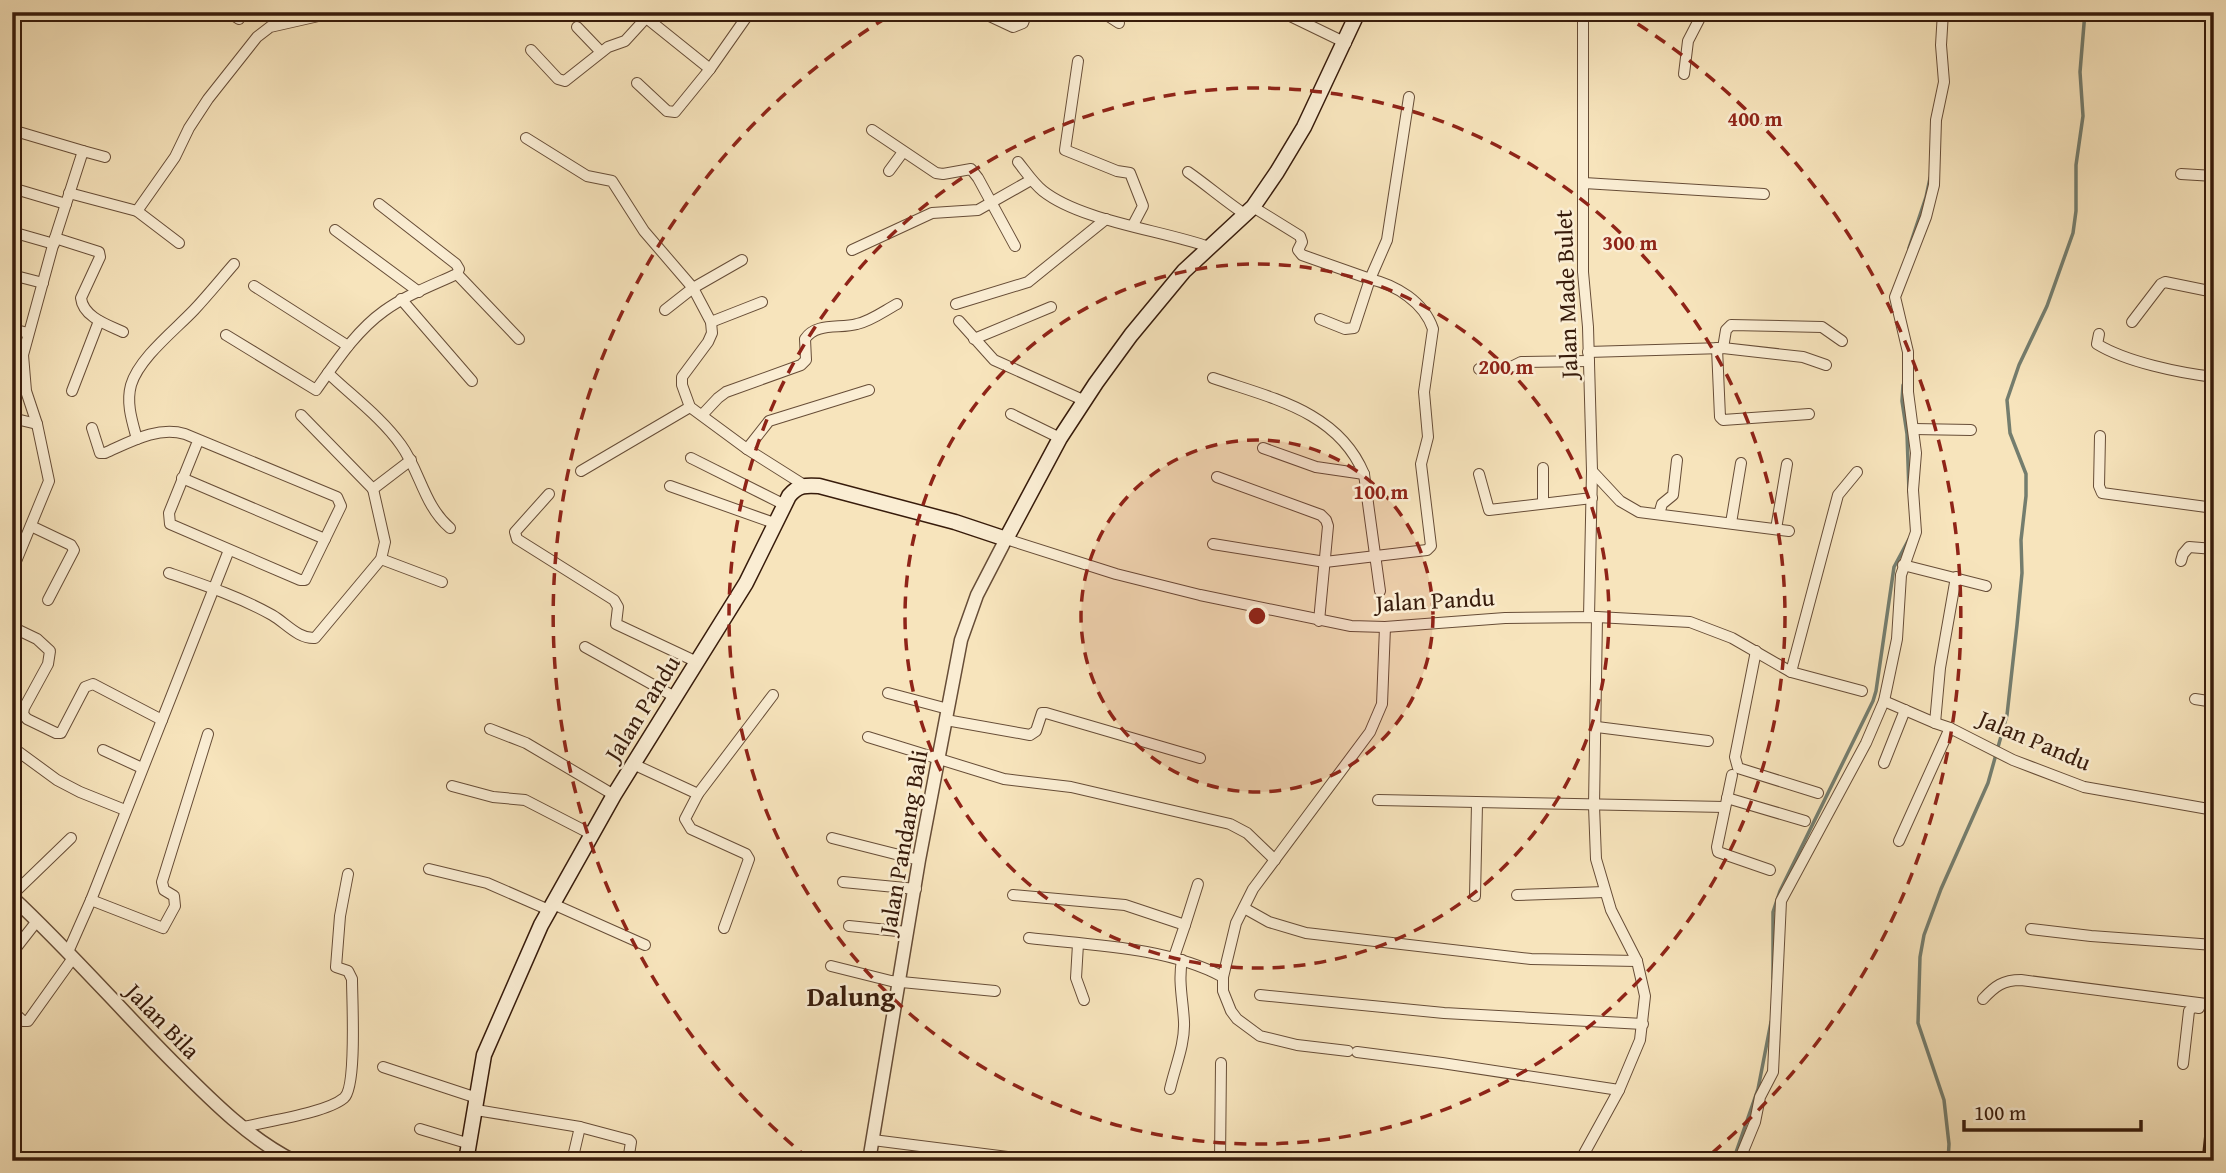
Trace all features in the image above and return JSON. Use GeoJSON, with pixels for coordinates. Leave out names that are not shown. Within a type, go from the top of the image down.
{"type":"FeatureCollection","features":[{"type":"Feature","properties":{"kind":"main road"},"geometry":{"type":"LineString","coordinates":[[1008,537],[1083,400],[1131,335],[1184,271],[1250,211],[1304,127],[1346,43],[1358,12]]}},
{"type":"Feature","properties":{"kind":"main road","name":"Jalan Pandu"},"geometry":{"type":"LineString","coordinates":[[466,1161],[484,1055],[551,907],[614,795],[746,583],[774,523],[794,489],[804,485],[819,486],[1008,537]]}},
{"type":"Feature","properties":{"kind":"main road"},"geometry":{"type":"LineString","coordinates":[[2212,1154],[2214,1123]]}},
{"type":"Feature","properties":{"kind":"street"},"geometry":{"type":"LineString","coordinates":[[228,12],[239,19]]}},
{"type":"Feature","properties":{"kind":"street"},"geometry":{"type":"LineString","coordinates":[[138,211],[175,157],[189,128],[208,99],[257,37],[270,27],[336,12]]}},
{"type":"Feature","properties":{"kind":"street"},"geometry":{"type":"LineString","coordinates":[[637,83],[667,111],[675,112],[750,12]]}},
{"type":"Feature","properties":{"kind":"street"},"geometry":{"type":"LineString","coordinates":[[981,12],[1013,27],[1023,23],[1027,12]]}},
{"type":"Feature","properties":{"kind":"street"},"geometry":{"type":"LineString","coordinates":[[1102,12],[1119,23]]}},
{"type":"Feature","properties":{"kind":"street"},"geometry":{"type":"LineString","coordinates":[[1282,12],[1346,43]]}},
{"type":"Feature","properties":{"kind":"street","name":"Jalan Made Bulet"},"geometry":{"type":"LineString","coordinates":[[1580,1161],[1636,1054],[1643,1024],[1645,996],[1637,961],[1623,936],[1605,892],[1596,859],[1594,806],[1597,727],[1592,471],[1583,272],[1583,12]]}},
{"type":"Feature","properties":{"kind":"street"},"geometry":{"type":"LineString","coordinates":[[1684,74],[1688,41],[1703,12]]}},
{"type":"Feature","properties":{"kind":"street"},"geometry":{"type":"LineString","coordinates":[[1739,1161],[1755,1122],[1760,1097],[1773,1072],[1782,901],[1866,743],[1884,701],[1897,639],[1903,565],[1917,526],[1913,490],[1916,453],[1908,392],[1908,352],[1895,297],[1926,218],[1934,184],[1936,120],[1944,82],[1941,45],[1943,12]]}},
{"type":"Feature","properties":{"kind":"street"},"geometry":{"type":"LineString","coordinates":[[531,50],[558,79],[565,81],[601,52],[625,41],[643,15],[707,66]]}},
{"type":"Feature","properties":{"kind":"street"},"geometry":{"type":"LineString","coordinates":[[577,27],[601,52]]}},
{"type":"Feature","properties":{"kind":"street"},"geometry":{"type":"LineString","coordinates":[[1078,61],[1065,150],[1117,171],[1130,173],[1143,206],[1133,225]]}},
{"type":"Feature","properties":{"kind":"street"},"geometry":{"type":"LineString","coordinates":[[1320,319],[1345,329],[1354,328],[1370,279],[1387,240],[1409,97]]}},
{"type":"Feature","properties":{"kind":"street"},"geometry":{"type":"LineString","coordinates":[[12,130],[105,157]]}},
{"type":"Feature","properties":{"kind":"street"},"geometry":{"type":"LineString","coordinates":[[872,130],[940,175],[971,169],[1015,246]]}},
{"type":"Feature","properties":{"kind":"street"},"geometry":{"type":"LineString","coordinates":[[526,138],[587,176],[612,181],[644,231],[693,288],[711,322],[712,333],[708,342],[684,371],[683,389],[690,407],[747,449],[804,485]]}},
{"type":"Feature","properties":{"kind":"street"},"geometry":{"type":"LineString","coordinates":[[12,570],[48,481],[37,424],[17,370],[83,151]]}},
{"type":"Feature","properties":{"kind":"street"},"geometry":{"type":"LineString","coordinates":[[889,171],[903,152]]}},
{"type":"Feature","properties":{"kind":"street"},"geometry":{"type":"LineString","coordinates":[[1018,162],[1031,180],[1056,199],[1106,219],[1209,247]]}},
{"type":"Feature","properties":{"kind":"street"},"geometry":{"type":"LineString","coordinates":[[1188,172],[1209,186],[1213,193],[1300,236],[1302,242],[1298,250],[1302,255],[1386,282],[1403,292],[1428,317],[1433,329],[1424,392],[1428,437],[1422,464],[1432,544],[1427,550],[1325,562],[1213,544]]}},
{"type":"Feature","properties":{"kind":"street"},"geometry":{"type":"LineString","coordinates":[[2181,174],[2214,176]]}},
{"type":"Feature","properties":{"kind":"street"},"geometry":{"type":"LineString","coordinates":[[852,250],[932,213],[971,212],[1031,180]]}},
{"type":"Feature","properties":{"kind":"street"},"geometry":{"type":"LineString","coordinates":[[1584,183],[1765,194]]}},
{"type":"Feature","properties":{"kind":"street"},"geometry":{"type":"LineString","coordinates":[[12,188],[138,211],[179,243]]}},
{"type":"Feature","properties":{"kind":"street"},"geometry":{"type":"LineString","coordinates":[[226,335],[316,390],[348,346],[373,319],[401,299],[457,274],[460,269],[456,264],[379,204]]}},
{"type":"Feature","properties":{"kind":"street"},"geometry":{"type":"LineString","coordinates":[[956,304],[1028,282],[1106,219]]}},
{"type":"Feature","properties":{"kind":"street"},"geometry":{"type":"LineString","coordinates":[[335,230],[419,292]]}},
{"type":"Feature","properties":{"kind":"street"},"geometry":{"type":"LineString","coordinates":[[12,232],[99,252],[100,257],[82,298],[83,308],[99,321],[123,332]]}},
{"type":"Feature","properties":{"kind":"street"},"geometry":{"type":"LineString","coordinates":[[665,310],[693,288],[742,260]]}},
{"type":"Feature","properties":{"kind":"street"},"geometry":{"type":"LineString","coordinates":[[137,439],[129,405],[131,385],[137,373],[234,264]]}},
{"type":"Feature","properties":{"kind":"street"},"geometry":{"type":"LineString","coordinates":[[457,274],[519,339]]}},
{"type":"Feature","properties":{"kind":"street"},"geometry":{"type":"LineString","coordinates":[[12,275],[43,283]]}},
{"type":"Feature","properties":{"kind":"street"},"geometry":{"type":"LineString","coordinates":[[2132,322],[2163,283],[2214,292]]}},
{"type":"Feature","properties":{"kind":"street"},"geometry":{"type":"LineString","coordinates":[[254,286],[348,346]]}},
{"type":"Feature","properties":{"kind":"street"},"geometry":{"type":"LineString","coordinates":[[401,299],[472,381]]}},
{"type":"Feature","properties":{"kind":"street"},"geometry":{"type":"LineString","coordinates":[[711,322],[762,302]]}},
{"type":"Feature","properties":{"kind":"street"},"geometry":{"type":"LineString","coordinates":[[702,415],[726,392],[801,365],[806,360],[805,339],[811,331],[858,324],[897,304]]}},
{"type":"Feature","properties":{"kind":"street"},"geometry":{"type":"LineString","coordinates":[[974,339],[1051,307]]}},
{"type":"Feature","properties":{"kind":"street"},"geometry":{"type":"LineString","coordinates":[[72,391],[99,321]]}},
{"type":"Feature","properties":{"kind":"street"},"geometry":{"type":"LineString","coordinates":[[959,321],[994,360],[1083,400]]}},
{"type":"Feature","properties":{"kind":"street"},"geometry":{"type":"LineString","coordinates":[[1809,414],[1723,420],[1720,417],[1720,348],[1726,330],[1731,325],[1822,327],[1842,341]]}},
{"type":"Feature","properties":{"kind":"street"},"geometry":{"type":"LineString","coordinates":[[12,329],[28,333]]}},
{"type":"Feature","properties":{"kind":"street"},"geometry":{"type":"LineString","coordinates":[[2099,334],[2097,344],[2109,351],[2182,372],[2214,377]]}},
{"type":"Feature","properties":{"kind":"street"},"geometry":{"type":"LineString","coordinates":[[1479,369],[1511,367],[1521,362],[1720,348],[1803,357],[1826,365]]}},
{"type":"Feature","properties":{"kind":"street"},"geometry":{"type":"LineString","coordinates":[[328,373],[391,433],[411,460],[435,514],[450,528]]}},
{"type":"Feature","properties":{"kind":"street"},"geometry":{"type":"LineString","coordinates":[[1213,378],[1298,409],[1325,424],[1349,445],[1364,474],[1380,591]]}},
{"type":"Feature","properties":{"kind":"street"},"geometry":{"type":"LineString","coordinates":[[747,449],[769,421],[869,390]]}},
{"type":"Feature","properties":{"kind":"street"},"geometry":{"type":"LineString","coordinates":[[581,471],[690,407]]}},
{"type":"Feature","properties":{"kind":"street"},"geometry":{"type":"LineString","coordinates":[[1011,414],[1060,438]]}},
{"type":"Feature","properties":{"kind":"street"},"geometry":{"type":"LineString","coordinates":[[169,573],[274,616],[303,637],[315,638],[382,559],[385,542],[373,489],[301,415]]}},
{"type":"Feature","properties":{"kind":"street"},"geometry":{"type":"LineString","coordinates":[[12,418],[37,424]]}},
{"type":"Feature","properties":{"kind":"street"},"geometry":{"type":"LineString","coordinates":[[92,428],[100,453],[167,431],[185,434],[337,497],[341,506],[305,580],[170,524],[169,513],[198,440]]}},
{"type":"Feature","properties":{"kind":"street"},"geometry":{"type":"LineString","coordinates":[[1914,429],[1971,430]]}},
{"type":"Feature","properties":{"kind":"street"},"geometry":{"type":"LineString","coordinates":[[2100,436],[2099,486],[2102,494],[2214,508]]}},
{"type":"Feature","properties":{"kind":"street"},"geometry":{"type":"LineString","coordinates":[[1263,448],[1315,467],[1364,474]]}},
{"type":"Feature","properties":{"kind":"street"},"geometry":{"type":"LineString","coordinates":[[691,458],[785,505]]}},
{"type":"Feature","properties":{"kind":"street"},"geometry":{"type":"LineString","coordinates":[[373,489],[411,460]]}},
{"type":"Feature","properties":{"kind":"street"},"geometry":{"type":"LineString","coordinates":[[1659,514],[1662,504],[1673,495],[1677,460]]}},
{"type":"Feature","properties":{"kind":"street"},"geometry":{"type":"LineString","coordinates":[[1731,523],[1741,463]]}},
{"type":"Feature","properties":{"kind":"street"},"geometry":{"type":"LineString","coordinates":[[1776,529],[1787,464]]}},
{"type":"Feature","properties":{"kind":"street"},"geometry":{"type":"LineString","coordinates":[[1543,468],[1543,503]]}},
{"type":"Feature","properties":{"kind":"street"},"geometry":{"type":"LineString","coordinates":[[1592,471],[1626,505],[1639,512],[1789,531]]}},
{"type":"Feature","properties":{"kind":"street"},"geometry":{"type":"LineString","coordinates":[[1791,672],[1835,504],[1838,495],[1857,472]]}},
{"type":"Feature","properties":{"kind":"street"},"geometry":{"type":"LineString","coordinates":[[1479,474],[1489,510],[1592,498]]}},
{"type":"Feature","properties":{"kind":"street"},"geometry":{"type":"LineString","coordinates":[[1217,477],[1324,517],[1328,526],[1319,621]]}},
{"type":"Feature","properties":{"kind":"street"},"geometry":{"type":"LineString","coordinates":[[182,478],[325,540]]}},
{"type":"Feature","properties":{"kind":"street"},"geometry":{"type":"LineString","coordinates":[[670,486],[774,523]]}},
{"type":"Feature","properties":{"kind":"street"},"geometry":{"type":"LineString","coordinates":[[549,494],[514,532],[517,539],[614,600],[618,611],[616,624],[697,662]]}},
{"type":"Feature","properties":{"kind":"street"},"geometry":{"type":"LineString","coordinates":[[31,526],[71,545],[74,550],[48,600]]}},
{"type":"Feature","properties":{"kind":"street","name":"Jalan Pandu"},"geometry":{"type":"LineString","coordinates":[[1008,537],[1116,573],[1319,621],[1385,627],[1505,618],[1593,617],[1690,622],[1714,630],[1791,672],[1862,691]]}},
{"type":"Feature","properties":{"kind":"street","name":"Jalan Pandang Bali"},"geometry":{"type":"LineString","coordinates":[[869,1161],[919,860],[961,639],[977,595],[1008,537]]}},
{"type":"Feature","properties":{"kind":"street"},"geometry":{"type":"LineString","coordinates":[[12,542],[22,547]]}},
{"type":"Feature","properties":{"kind":"street"},"geometry":{"type":"LineString","coordinates":[[2181,561],[2189,547],[2214,549]]}},
{"type":"Feature","properties":{"kind":"street"},"geometry":{"type":"LineString","coordinates":[[12,1011],[23,1021],[28,1021],[71,955],[125,810],[229,550]]}},
{"type":"Feature","properties":{"kind":"street"},"geometry":{"type":"LineString","coordinates":[[382,559],[442,582]]}},
{"type":"Feature","properties":{"kind":"street"},"geometry":{"type":"LineString","coordinates":[[1903,565],[1986,586]]}},
{"type":"Feature","properties":{"kind":"street"},"geometry":{"type":"LineString","coordinates":[[1935,723],[1940,668],[1956,577]]}},
{"type":"Feature","properties":{"kind":"street"},"geometry":{"type":"LineString","coordinates":[[12,627],[42,642],[50,649],[51,654],[24,708],[23,714],[27,719],[61,733],[85,687],[93,684],[162,720]]}},
{"type":"Feature","properties":{"kind":"street"},"geometry":{"type":"LineString","coordinates":[[1385,627],[1381,710],[1370,732],[1253,889],[1233,934],[1223,977],[1223,990],[1231,1011],[1260,1036],[1297,1045],[1442,1063],[1619,1090]]}},
{"type":"Feature","properties":{"kind":"street"},"geometry":{"type":"LineString","coordinates":[[585,647],[675,696]]}},
{"type":"Feature","properties":{"kind":"street"},"geometry":{"type":"LineString","coordinates":[[1756,651],[1736,745],[1735,763],[1738,768],[1818,793]]}},
{"type":"Feature","properties":{"kind":"street"},"geometry":{"type":"LineString","coordinates":[[888,693],[947,715],[1027,735],[1034,734],[1041,715],[1046,713],[1200,758]]}},
{"type":"Feature","properties":{"kind":"street"},"geometry":{"type":"LineString","coordinates":[[724,928],[749,859],[746,854],[688,826],[686,816],[698,794],[773,695]]}},
{"type":"Feature","properties":{"kind":"street"},"geometry":{"type":"LineString","coordinates":[[2195,698],[2214,702]]}},
{"type":"Feature","properties":{"kind":"street","name":"Jalan Pandu"},"geometry":{"type":"LineString","coordinates":[[1884,701],[1950,727],[2013,760],[2084,787],[2214,810]]}},
{"type":"Feature","properties":{"kind":"street"},"geometry":{"type":"LineString","coordinates":[[1884,763],[1905,710]]}},
{"type":"Feature","properties":{"kind":"street"},"geometry":{"type":"LineString","coordinates":[[1597,727],[1708,741]]}},
{"type":"Feature","properties":{"kind":"street"},"geometry":{"type":"LineString","coordinates":[[1899,841],[1950,727]]}},
{"type":"Feature","properties":{"kind":"street"},"geometry":{"type":"LineString","coordinates":[[490,729],[526,743],[614,795]]}},
{"type":"Feature","properties":{"kind":"street"},"geometry":{"type":"LineString","coordinates":[[91,900],[163,928],[175,906],[174,897],[164,890],[162,881],[208,734]]}},
{"type":"Feature","properties":{"kind":"street"},"geometry":{"type":"LineString","coordinates":[[868,737],[1015,781],[1071,787],[1230,824],[1247,833],[1275,859]]}},
{"type":"Feature","properties":{"kind":"street"},"geometry":{"type":"LineString","coordinates":[[12,747],[57,780],[125,810]]}},
{"type":"Feature","properties":{"kind":"street"},"geometry":{"type":"LineString","coordinates":[[103,750],[142,768]]}},
{"type":"Feature","properties":{"kind":"street"},"geometry":{"type":"LineString","coordinates":[[633,764],[698,794]]}},
{"type":"Feature","properties":{"kind":"street"},"geometry":{"type":"LineString","coordinates":[[1732,775],[1718,852],[1770,870]]}},
{"type":"Feature","properties":{"kind":"street"},"geometry":{"type":"LineString","coordinates":[[452,786],[496,798],[525,800],[591,834]]}},
{"type":"Feature","properties":{"kind":"street"},"geometry":{"type":"LineString","coordinates":[[1377,800],[1594,806],[1726,802],[1805,821]]}},
{"type":"Feature","properties":{"kind":"street"},"geometry":{"type":"LineString","coordinates":[[1475,896],[1477,804]]}},
{"type":"Feature","properties":{"kind":"street"},"geometry":{"type":"LineString","coordinates":[[12,896],[71,838]]}},
{"type":"Feature","properties":{"kind":"street"},"geometry":{"type":"LineString","coordinates":[[831,838],[919,860]]}},
{"type":"Feature","properties":{"kind":"street"},"geometry":{"type":"LineString","coordinates":[[429,869],[487,883],[645,945]]}},
{"type":"Feature","properties":{"kind":"street"},"geometry":{"type":"LineString","coordinates":[[244,1127],[327,1106],[344,1098],[349,1089],[352,1060],[352,979],[348,971],[336,967],[340,916],[348,874]]}},
{"type":"Feature","properties":{"kind":"street"},"geometry":{"type":"LineString","coordinates":[[843,882],[916,889]]}},
{"type":"Feature","properties":{"kind":"street"},"geometry":{"type":"LineString","coordinates":[[1170,1089],[1183,1038],[1184,1022],[1178,958],[1198,884]]}},
{"type":"Feature","properties":{"kind":"street"},"geometry":{"type":"LineString","coordinates":[[1517,895],[1605,892]]}},
{"type":"Feature","properties":{"kind":"street"},"geometry":{"type":"LineString","coordinates":[[1013,895],[1125,905],[1185,925]]}},
{"type":"Feature","properties":{"kind":"street","name":"Jalan Bila"},"geometry":{"type":"LineString","coordinates":[[12,896],[200,1089],[263,1144],[294,1161]]}},
{"type":"Feature","properties":{"kind":"street"},"geometry":{"type":"LineString","coordinates":[[1244,908],[1269,922],[1306,933],[1531,959],[1637,961]]}},
{"type":"Feature","properties":{"kind":"street"},"geometry":{"type":"LineString","coordinates":[[12,953],[37,921]]}},
{"type":"Feature","properties":{"kind":"street"},"geometry":{"type":"LineString","coordinates":[[849,926],[907,932]]}},
{"type":"Feature","properties":{"kind":"street"},"geometry":{"type":"LineString","coordinates":[[2031,929],[2214,945]]}},
{"type":"Feature","properties":{"kind":"street"},"geometry":{"type":"LineString","coordinates":[[1028,938],[1178,958],[1223,977]]}},
{"type":"Feature","properties":{"kind":"street"},"geometry":{"type":"LineString","coordinates":[[1078,944],[1076,978],[1084,1000]]}},
{"type":"Feature","properties":{"kind":"street"},"geometry":{"type":"LineString","coordinates":[[831,966],[891,981],[995,991]]}},
{"type":"Feature","properties":{"kind":"street"},"geometry":{"type":"LineString","coordinates":[[1983,999],[2002,982],[2021,980],[2214,1007]]}},
{"type":"Feature","properties":{"kind":"street"},"geometry":{"type":"LineString","coordinates":[[1260,995],[1444,1013],[1643,1024]]}},
{"type":"Feature","properties":{"kind":"street"},"geometry":{"type":"LineString","coordinates":[[2183,1064],[2190,1008],[2214,1007]]}},
{"type":"Feature","properties":{"kind":"street"},"geometry":{"type":"LineString","coordinates":[[1220,1161],[1221,1063]]}},
{"type":"Feature","properties":{"kind":"street"},"geometry":{"type":"LineString","coordinates":[[383,1067],[476,1104],[629,1140],[628,1161]]}},
{"type":"Feature","properties":{"kind":"street"},"geometry":{"type":"LineString","coordinates":[[572,1161],[580,1127]]}},
{"type":"Feature","properties":{"kind":"street"},"geometry":{"type":"LineString","coordinates":[[420,1129],[470,1144]]}},
{"type":"Feature","properties":{"kind":"street"},"geometry":{"type":"LineString","coordinates":[[873,1140],[1039,1161]]}},
{"type":"Feature","properties":{"kind":"waterway"},"geometry":{"type":"LineString","coordinates":[[1948,1161],[1949,1144],[1944,1100],[1918,1023],[1920,957],[1924,935],[1941,889],[1988,783],[2007,715],[2022,573],[2021,540],[2026,496],[2026,474],[2010,433],[2007,400],[2019,365],[2047,306],[2073,233],[2076,165],[2083,116],[2080,72],[2085,12]]}},
{"type":"Feature","properties":{"kind":"waterway"},"geometry":{"type":"LineString","coordinates":[[1909,248],[1930,178]]}},
{"type":"Feature","properties":{"kind":"waterway"},"geometry":{"type":"LineString","coordinates":[[1903,385],[1909,492]]}},
{"type":"Feature","properties":{"kind":"waterway"},"geometry":{"type":"LineString","coordinates":[[1773,979],[1773,912],[1780,891],[1873,701],[1894,567],[1909,539]]}},
{"type":"Feature","properties":{"kind":"waterway"},"geometry":{"type":"LineString","coordinates":[[1733,1161],[1758,1089],[1771,1022]]}},
{"type":"Feature","properties":{"kind":"district","name":"Dalung"},"geometry":{"type":"Point","coordinates":[851,995]}}]}
